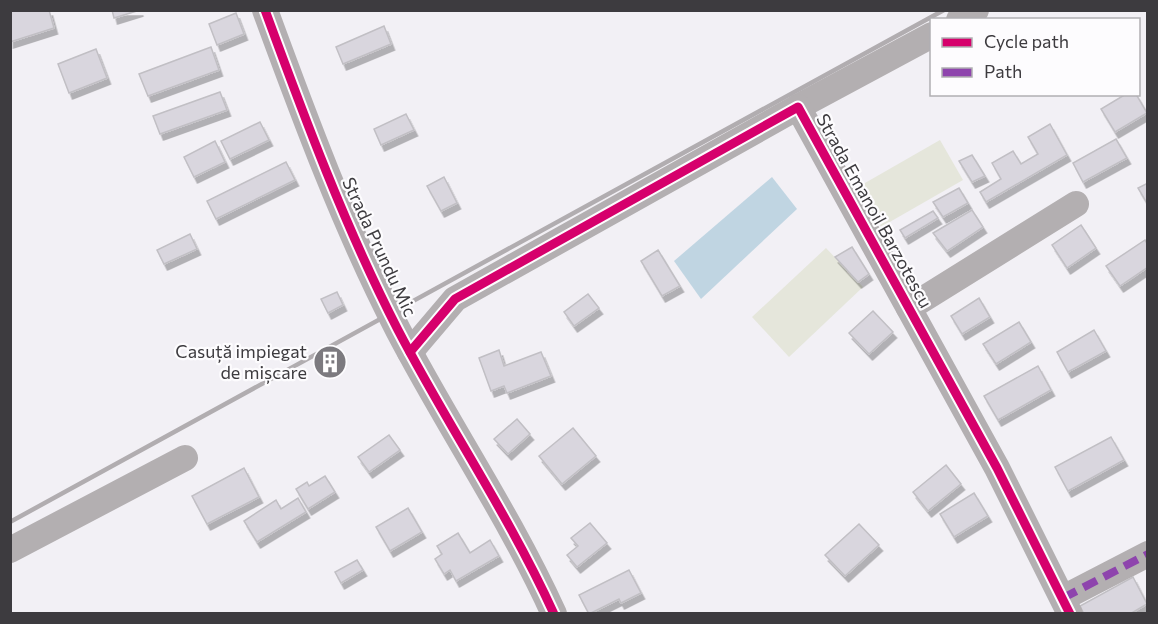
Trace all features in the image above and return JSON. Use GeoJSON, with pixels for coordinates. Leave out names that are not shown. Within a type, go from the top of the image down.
{"type":"FeatureCollection","features":[{"type":"Feature","properties":{"kind":"street","name":"Strada Prundu Mic"},"geometry":{"type":"LineString","coordinates":[[265,10],[297,99],[350,231],[410,352],[511,528],[554,614]]}},
{"type":"Feature","properties":{"kind":"street"},"geometry":{"type":"LineString","coordinates":[[962,18],[976,10]]}},
{"type":"Feature","properties":{"kind":"street"},"geometry":{"type":"LineString","coordinates":[[798,106],[930,36]]}},
{"type":"Feature","properties":{"kind":"street","name":"Strada Emanoil Barzotescu"},"geometry":{"type":"LineString","coordinates":[[410,352],[455,299],[798,106],[997,468],[1066,606]]}},
{"type":"Feature","properties":{"kind":"street"},"geometry":{"type":"LineString","coordinates":[[909,308],[1076,204]]}},
{"type":"Feature","properties":{"kind":"street"},"geometry":{"type":"LineString","coordinates":[[10,550],[185,458]]}},
{"type":"Feature","properties":{"kind":"street"},"geometry":{"type":"LineString","coordinates":[[1066,606],[1148,554]]}},
{"type":"Feature","properties":{"kind":"shaded area"},"geometry":{"type":"Polygon","coordinates":[[[940,140],[963,180],[881,227],[858,187],[940,140]]]}},
{"type":"Feature","properties":{"kind":"shaded area"},"geometry":{"type":"Polygon","coordinates":[[[826,248],[863,287],[789,357],[752,317],[826,248]]]}},
{"type":"Feature","properties":{"kind":"water"},"geometry":{"type":"Polygon","coordinates":[[[772,177],[797,209],[701,299],[674,261],[772,177]]]}},
{"type":"Feature","properties":{"kind":"building"},"geometry":{"type":"Polygon","coordinates":[[[10,10],[49,10],[54,28],[10,42],[10,10]]]}},
{"type":"Feature","properties":{"kind":"building"},"geometry":{"type":"Polygon","coordinates":[[[112,10],[140,10],[114,18],[112,10]]]}},
{"type":"Feature","properties":{"kind":"building"},"geometry":{"type":"Polygon","coordinates":[[[236,13],[244,34],[217,45],[209,24],[236,13]]]}},
{"type":"Feature","properties":{"kind":"building"},"geometry":{"type":"Polygon","coordinates":[[[384,26],[391,44],[343,64],[336,47],[384,26]]]}},
{"type":"Feature","properties":{"kind":"building"},"geometry":{"type":"Polygon","coordinates":[[[211,47],[219,70],[148,96],[139,74],[211,47]]]}},
{"type":"Feature","properties":{"kind":"building"},"geometry":{"type":"Polygon","coordinates":[[[96,49],[107,78],[69,93],[58,64],[96,49]]]}},
{"type":"Feature","properties":{"kind":"building"},"geometry":{"type":"Polygon","coordinates":[[[220,92],[227,110],[160,134],[153,116],[220,92]]]}},
{"type":"Feature","properties":{"kind":"building"},"geometry":{"type":"Polygon","coordinates":[[[1123,96],[1137,96],[1147,113],[1115,132],[1101,109],[1123,96]]]}},
{"type":"Feature","properties":{"kind":"building"},"geometry":{"type":"Polygon","coordinates":[[[406,114],[414,130],[381,145],[374,129],[406,114]]]}},
{"type":"Feature","properties":{"kind":"building"},"geometry":{"type":"Polygon","coordinates":[[[260,122],[269,140],[230,159],[221,141],[260,122]]]}},
{"type":"Feature","properties":{"kind":"building"},"geometry":{"type":"Polygon","coordinates":[[[1050,124],[1067,155],[986,202],[980,192],[1001,179],[992,163],[1013,151],[1021,164],[1038,154],[1028,137],[1050,124]]]}},
{"type":"Feature","properties":{"kind":"building"},"geometry":{"type":"Polygon","coordinates":[[[1116,139],[1127,158],[1083,182],[1073,163],[1116,139]]]}},
{"type":"Feature","properties":{"kind":"building"},"geometry":{"type":"Polygon","coordinates":[[[215,141],[225,162],[194,177],[184,157],[215,141]]]}},
{"type":"Feature","properties":{"kind":"building"},"geometry":{"type":"Polygon","coordinates":[[[972,155],[985,176],[972,182],[959,161],[972,155]]]}},
{"type":"Feature","properties":{"kind":"building"},"geometry":{"type":"Polygon","coordinates":[[[286,162],[295,180],[216,219],[207,201],[286,162]]]}},
{"type":"Feature","properties":{"kind":"building"},"geometry":{"type":"Polygon","coordinates":[[[444,177],[457,203],[441,211],[427,186],[444,177]]]}},
{"type":"Feature","properties":{"kind":"building"},"geometry":{"type":"Polygon","coordinates":[[[1148,183],[1148,205],[1138,188],[1148,183]]]}},
{"type":"Feature","properties":{"kind":"building"},"geometry":{"type":"Polygon","coordinates":[[[959,188],[968,203],[943,217],[933,202],[959,188]]]}},
{"type":"Feature","properties":{"kind":"building"},"geometry":{"type":"Polygon","coordinates":[[[972,210],[983,227],[947,251],[933,233],[972,210]]]}},
{"type":"Feature","properties":{"kind":"building"},"geometry":{"type":"Polygon","coordinates":[[[933,211],[938,218],[905,238],[900,230],[933,211]]]}},
{"type":"Feature","properties":{"kind":"building"},"geometry":{"type":"Polygon","coordinates":[[[1081,225],[1096,248],[1067,268],[1052,245],[1081,225]]]}},
{"type":"Feature","properties":{"kind":"building"},"geometry":{"type":"Polygon","coordinates":[[[190,234],[197,249],[164,264],[157,250],[190,234]]]}},
{"type":"Feature","properties":{"kind":"building"},"geometry":{"type":"Polygon","coordinates":[[[1145,240],[1148,245],[1148,267],[1120,286],[1106,266],[1145,240]]]}},
{"type":"Feature","properties":{"kind":"building"},"geometry":{"type":"Polygon","coordinates":[[[852,247],[869,274],[858,282],[835,257],[852,247]]]}},
{"type":"Feature","properties":{"kind":"building"},"geometry":{"type":"Polygon","coordinates":[[[658,250],[680,286],[662,296],[641,261],[658,250]]]}},
{"type":"Feature","properties":{"kind":"building"},"geometry":{"type":"Polygon","coordinates":[[[337,292],[343,305],[328,313],[321,299],[337,292]]]}},
{"type":"Feature","properties":{"kind":"building"},"geometry":{"type":"Polygon","coordinates":[[[588,294],[599,308],[574,326],[564,312],[588,294]]]}},
{"type":"Feature","properties":{"kind":"building"},"geometry":{"type":"Polygon","coordinates":[[[979,298],[990,317],[962,334],[951,316],[979,298]]]}},
{"type":"Feature","properties":{"kind":"building"},"geometry":{"type":"Polygon","coordinates":[[[873,311],[893,332],[869,354],[849,333],[873,311]]]}},
{"type":"Feature","properties":{"kind":"building"},"geometry":{"type":"Polygon","coordinates":[[[1019,322],[1031,342],[996,364],[983,344],[1019,322]]]}},
{"type":"Feature","properties":{"kind":"building"},"geometry":{"type":"Polygon","coordinates":[[[1094,330],[1106,351],[1068,372],[1057,352],[1094,330]]]}},
{"type":"Feature","properties":{"kind":"building"},"geometry":{"type":"Polygon","coordinates":[[[499,350],[504,366],[541,352],[551,376],[507,393],[504,386],[491,391],[479,358],[499,350]]]}},
{"type":"Feature","properties":{"kind":"building","name":"Casuță impiegat de mișcare"},"geometry":{"type":"Polygon","coordinates":[[[333,352],[339,364],[327,371],[320,360],[333,352]]]}},
{"type":"Feature","properties":{"kind":"building"},"geometry":{"type":"Polygon","coordinates":[[[1038,366],[1051,390],[998,420],[984,396],[1038,366]]]}},
{"type":"Feature","properties":{"kind":"building"},"geometry":{"type":"Polygon","coordinates":[[[517,419],[530,434],[508,454],[494,439],[517,419]]]}},
{"type":"Feature","properties":{"kind":"building"},"geometry":{"type":"Polygon","coordinates":[[[573,428],[596,456],[562,484],[539,456],[573,428]]]}},
{"type":"Feature","properties":{"kind":"building"},"geometry":{"type":"Polygon","coordinates":[[[389,435],[400,450],[369,472],[358,457],[389,435]]]}},
{"type":"Feature","properties":{"kind":"building"},"geometry":{"type":"Polygon","coordinates":[[[1111,437],[1124,460],[1068,491],[1055,467],[1111,437]]]}},
{"type":"Feature","properties":{"kind":"building"},"geometry":{"type":"Polygon","coordinates":[[[946,465],[961,484],[928,511],[913,492],[946,465]]]}},
{"type":"Feature","properties":{"kind":"building"},"geometry":{"type":"Polygon","coordinates":[[[244,468],[259,497],[207,524],[192,496],[244,468]]]}},
{"type":"Feature","properties":{"kind":"building"},"geometry":{"type":"Polygon","coordinates":[[[325,476],[335,492],[308,509],[296,489],[307,482],[309,486],[325,476]]]}},
{"type":"Feature","properties":{"kind":"building"},"geometry":{"type":"Polygon","coordinates":[[[974,493],[988,516],[954,537],[940,514],[974,493]]]}},
{"type":"Feature","properties":{"kind":"building"},"geometry":{"type":"Polygon","coordinates":[[[298,498],[306,512],[257,542],[244,521],[276,500],[281,509],[298,498]]]}},
{"type":"Feature","properties":{"kind":"building"},"geometry":{"type":"Polygon","coordinates":[[[408,508],[422,532],[390,551],[376,527],[408,508]]]}},
{"type":"Feature","properties":{"kind":"building"},"geometry":{"type":"Polygon","coordinates":[[[590,523],[607,543],[577,567],[567,555],[578,546],[571,538],[590,523]]]}},
{"type":"Feature","properties":{"kind":"building"},"geometry":{"type":"Polygon","coordinates":[[[859,524],[879,545],[845,576],[825,555],[859,524]]]}},
{"type":"Feature","properties":{"kind":"building"},"geometry":{"type":"Polygon","coordinates":[[[458,533],[470,553],[490,540],[499,556],[456,581],[450,570],[444,574],[435,559],[442,554],[437,546],[458,533]]]}},
{"type":"Feature","properties":{"kind":"building"},"geometry":{"type":"Polygon","coordinates":[[[357,560],[363,570],[341,583],[335,572],[357,560]]]}},
{"type":"Feature","properties":{"kind":"building"},"geometry":{"type":"Polygon","coordinates":[[[629,570],[641,593],[621,603],[619,599],[589,614],[579,595],[629,570]]]}},
{"type":"Feature","properties":{"kind":"building"},"geometry":{"type":"Polygon","coordinates":[[[1133,577],[1147,604],[1130,614],[1084,614],[1080,606],[1133,577]]]}},
{"type":"Feature","properties":{"kind":"railway"},"geometry":{"type":"LineString","coordinates":[[10,522],[944,10]]}},
{"type":"Feature","properties":{"kind":"marked path"},"geometry":{"type":"LineString","coordinates":[[1063,598],[1148,554]]}},
{"type":"Feature","properties":{"kind":"cycle path"},"geometry":{"type":"LineString","coordinates":[[265,10],[295,92],[360,252],[417,366],[518,541],[554,614]]}},
{"type":"Feature","properties":{"kind":"cycle path"},"geometry":{"type":"LineString","coordinates":[[410,352],[455,299],[798,107],[997,468],[1070,614]]}},
{"type":"Feature","properties":{"kind":"place","name":"Casuță impiegat de mișcare"},"geometry":{"type":"Point","coordinates":[330,362]}}]}
